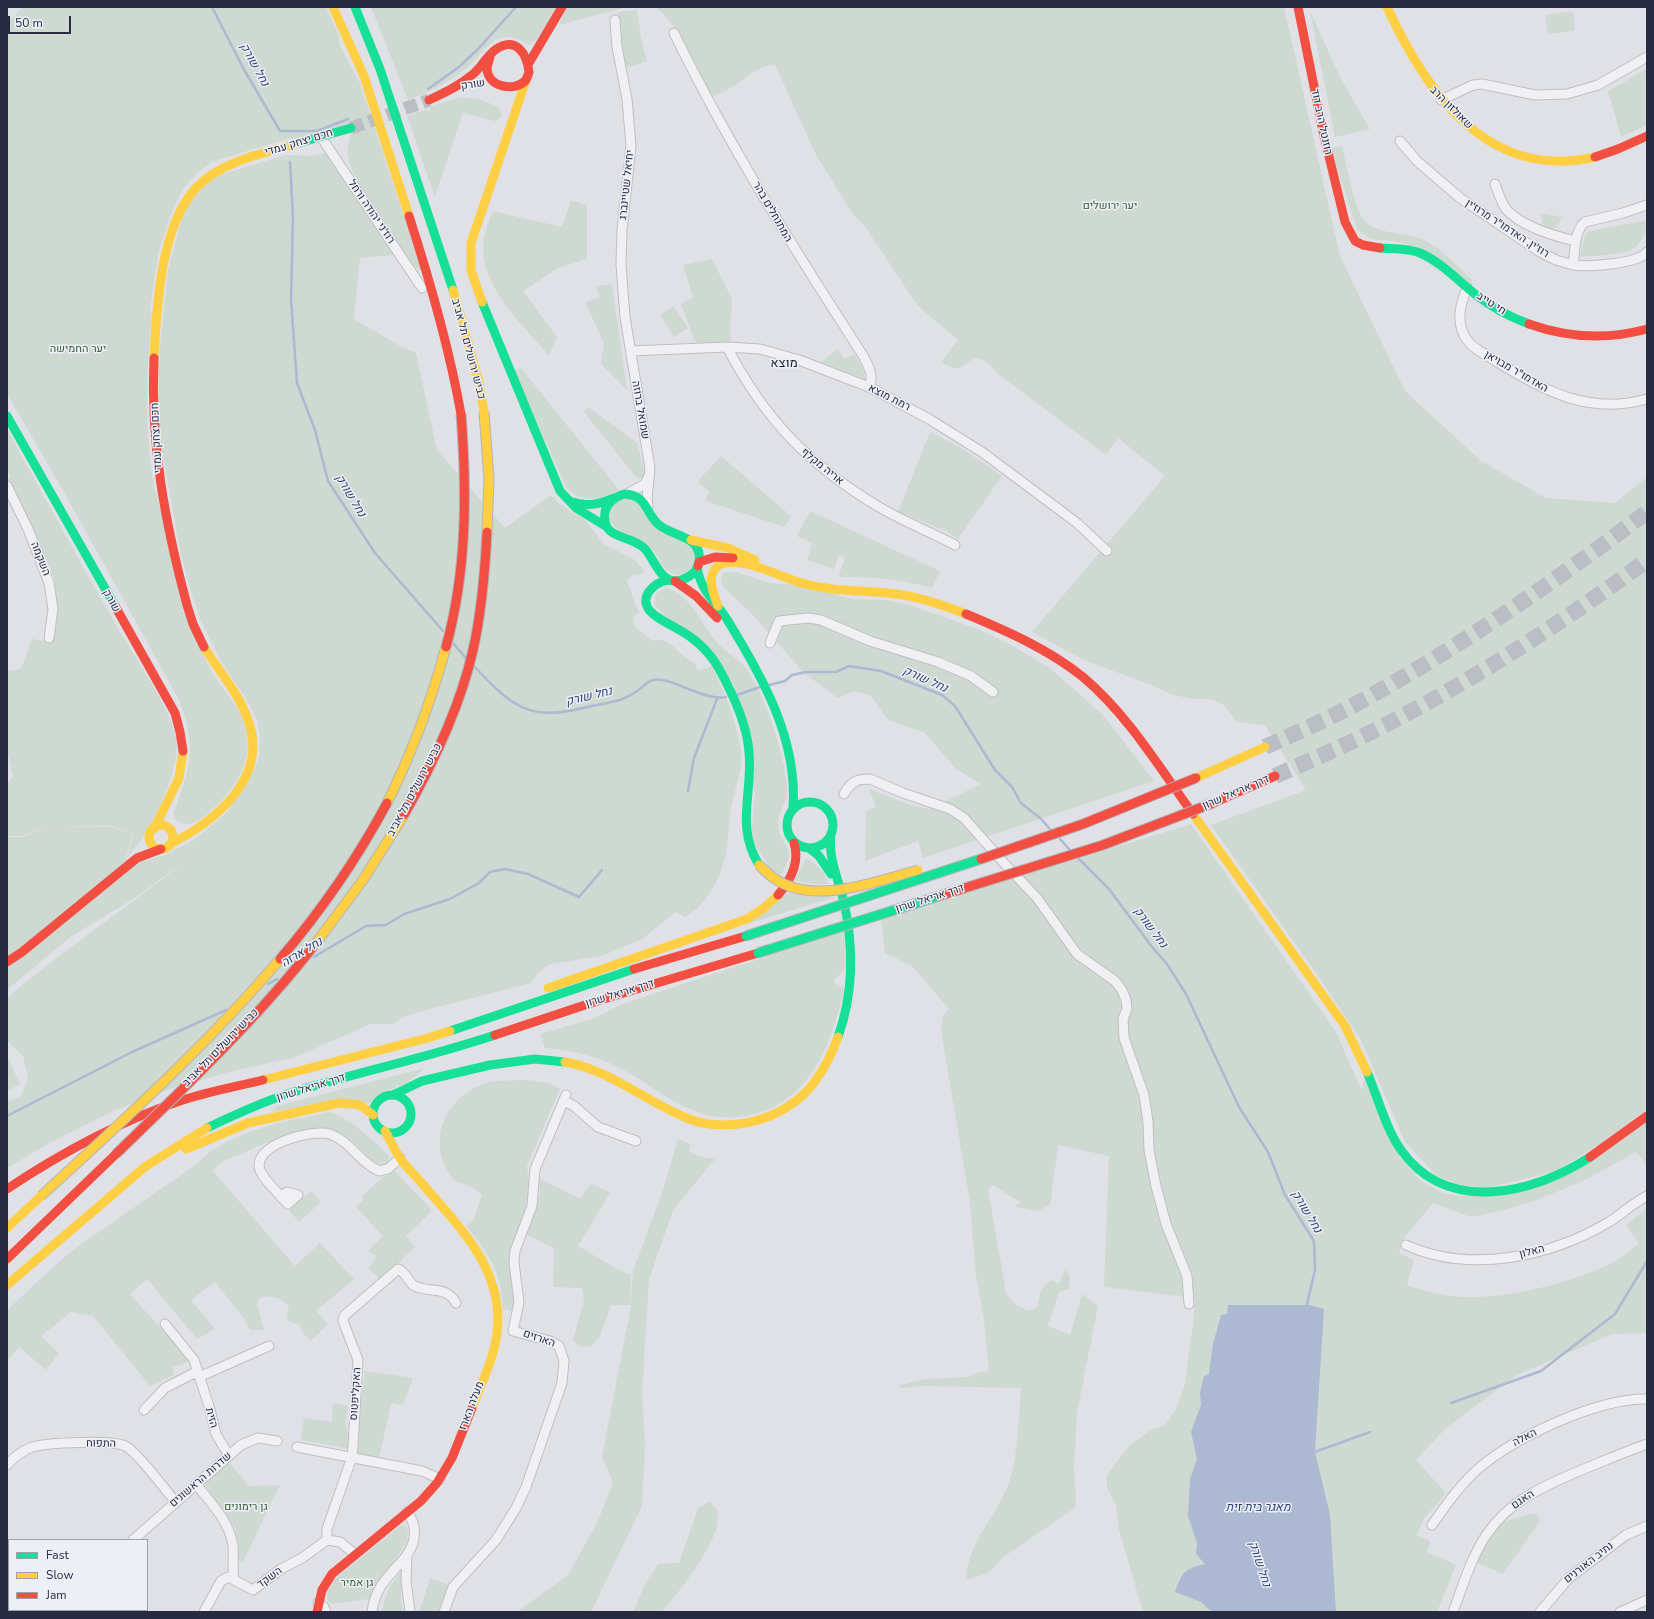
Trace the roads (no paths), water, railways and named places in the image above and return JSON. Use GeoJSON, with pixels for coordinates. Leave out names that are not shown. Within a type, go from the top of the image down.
{"type":"FeatureCollection","features":[{"type":"Feature","properties":{"kind":"main road","name":"כביש ירושלים תל אביב"},"geometry":{"type":"LineString","coordinates":[[7,1228],[166,1081],[241,1004],[302,932],[330,895],[380,815],[402,773],[422,725],[438,677],[450,629],[458,582],[463,534],[465,485],[460,414],[456,386],[426,264],[364,76],[333,7]]}},
{"type":"Feature","properties":{"kind":"main road","name":"כביש ירושלים תל אביב"},"geometry":{"type":"LineString","coordinates":[[7,1259],[116,1154],[253,1016],[324,933],[358,889],[381,852],[434,756],[455,707],[471,658],[479,610],[488,523],[488,468],[484,412],[479,382],[444,259],[380,69],[355,7]]}},
{"type":"Feature","properties":{"kind":"main road"},"geometry":{"type":"LineString","coordinates":[[529,63],[536,55],[543,39],[552,27],[562,7]]}},
{"type":"Feature","properties":{"kind":"main road","name":"רוזנטל הרב דוד"},"geometry":{"type":"LineString","coordinates":[[1298,7],[1322,132],[1350,235]]}},
{"type":"Feature","properties":{"kind":"main road","name":"שאולזון הרב"},"geometry":{"type":"LineString","coordinates":[[1387,7],[1395,27],[1420,74],[1441,100],[1464,123],[1481,136],[1505,149],[1534,158],[1554,161],[1587,159],[1613,151],[1647,136]]}},
{"type":"Feature","properties":{"kind":"main road"},"geometry":{"type":"LineString","coordinates":[[429,100],[450,90],[475,73],[496,50],[505,46],[520,49],[527,56],[529,63],[527,77],[474,231],[470,250],[471,270],[480,298],[558,485],[567,500],[576,508],[607,527],[616,537],[633,542],[643,548],[651,556],[658,571],[709,608],[743,648]]}},
{"type":"Feature","properties":{"kind":"main road"},"geometry":{"type":"LineString","coordinates":[[490,57],[488,73],[510,97],[513,110],[511,127]]}},
{"type":"Feature","properties":{"kind":"main road"},"geometry":{"type":"LineString","coordinates":[[497,84],[505,87],[515,87],[527,77]]}},
{"type":"Feature","properties":{"kind":"main road","name":"שורק"},"geometry":{"type":"LineString","coordinates":[[450,90],[479,83],[497,84]]}},
{"type":"Feature","properties":{"kind":"main road","name":"חכם יצחק עמדי"},"geometry":{"type":"LineString","coordinates":[[202,826],[224,807],[244,779],[249,768],[253,738],[243,710],[210,658],[194,625],[181,580],[161,490],[156,454],[154,361],[163,273],[171,235],[179,214],[196,188],[214,173],[245,160],[351,128]]}},
{"type":"Feature","properties":{"kind":"main road","name":"חי טייב"},"geometry":{"type":"LineString","coordinates":[[1350,235],[1359,245],[1366,247],[1400,249],[1420,254],[1433,261],[1499,311],[1525,323],[1557,333],[1578,337],[1626,334],[1647,329]]}},
{"type":"Feature","properties":{"kind":"main road","name":"שורק"},"geometry":{"type":"LineString","coordinates":[[7,416],[175,713],[182,740],[183,755],[179,778],[154,828]]}},
{"type":"Feature","properties":{"kind":"main road"},"geometry":{"type":"LineString","coordinates":[[567,500],[587,505],[598,504],[627,494],[641,499],[655,520],[665,529],[691,540],[728,548],[789,572],[844,589]]}},
{"type":"Feature","properties":{"kind":"main road"},"geometry":{"type":"LineString","coordinates":[[607,527],[604,516],[606,509],[614,498]]}},
{"type":"Feature","properties":{"kind":"main road"},"geometry":{"type":"LineString","coordinates":[[426,1038],[558,984],[748,919],[772,902],[788,880],[797,861],[797,850],[788,834],[786,825],[789,814],[793,808],[796,791],[793,768],[787,742],[771,700],[743,648],[718,606],[701,583],[698,566],[698,551],[691,540]]}},
{"type":"Feature","properties":{"kind":"main road"},"geometry":{"type":"LineString","coordinates":[[756,568],[736,559],[721,556],[703,560],[690,577],[661,581],[651,588],[647,598],[648,608],[654,615],[686,634],[699,644],[711,657],[722,676],[744,729],[749,751],[745,815],[746,836],[751,853],[769,876],[780,884],[800,891],[817,892],[850,887],[1022,846]]}},
{"type":"Feature","properties":{"kind":"main road"},"geometry":{"type":"LineString","coordinates":[[718,606],[710,582],[717,567],[727,562],[756,568],[801,582],[844,589],[897,594],[924,599],[956,610],[1017,635],[1060,661],[1096,689],[1145,747],[1345,1026],[1360,1053],[1393,1136],[1401,1151],[1411,1164],[1428,1178],[1447,1188],[1476,1193],[1503,1190],[1537,1182],[1564,1172],[1586,1160],[1647,1116]]}},
{"type":"Feature","properties":{"kind":"main road","name":"דרך אריאל שרון"},"geometry":{"type":"LineString","coordinates":[[7,1189],[69,1149],[113,1127],[158,1109],[200,1095],[426,1038],[664,959],[746,936],[1022,846],[1083,824],[1196,778],[1265,747]]}},
{"type":"Feature","properties":{"kind":"main road"},"geometry":{"type":"LineString","coordinates":[[443,1077],[416,1083],[393,1095],[383,1097],[375,1106],[373,1115],[376,1124],[384,1131],[397,1132],[405,1127],[408,1123],[414,1097],[417,1092],[431,1081],[497,1062],[529,1059],[552,1060],[591,1068],[617,1079],[688,1119],[703,1123],[727,1125],[753,1122],[774,1116],[794,1105],[810,1090],[826,1067],[839,1034],[851,980],[852,951],[842,893],[828,849],[833,826],[831,816],[824,807],[815,802],[805,790],[793,768]]}},
{"type":"Feature","properties":{"kind":"main road","name":"דרך אריאל שרון"},"geometry":{"type":"LineString","coordinates":[[7,1285],[146,1166],[201,1131],[240,1112],[276,1098],[329,1082],[454,1049],[600,1000],[758,953],[1104,845],[1213,803],[1275,776]]}},
{"type":"Feature","properties":{"kind":"main road","name":"שורק"},"geometry":{"type":"LineString","coordinates":[[169,829],[167,814],[171,794]]}},
{"type":"Feature","properties":{"kind":"main road"},"geometry":{"type":"LineString","coordinates":[[793,808],[805,802],[815,802]]}},
{"type":"Feature","properties":{"kind":"main road"},"geometry":{"type":"LineString","coordinates":[[161,849],[155,848],[150,842],[150,834],[154,828],[162,826],[169,829],[183,831],[202,826]]}},
{"type":"Feature","properties":{"kind":"main road"},"geometry":{"type":"LineString","coordinates":[[7,962],[22,952],[136,858],[161,849],[186,837],[202,826]]}},
{"type":"Feature","properties":{"kind":"main road"},"geometry":{"type":"LineString","coordinates":[[169,829],[173,837],[170,844]]}},
{"type":"Feature","properties":{"kind":"main road"},"geometry":{"type":"LineString","coordinates":[[809,848],[824,843],[831,833]]}},
{"type":"Feature","properties":{"kind":"main road"},"geometry":{"type":"LineString","coordinates":[[794,843],[809,848],[824,864],[842,893]]}},
{"type":"Feature","properties":{"kind":"main road"},"geometry":{"type":"LineString","coordinates":[[393,1095],[403,1098],[410,1107],[411,1112]]}},
{"type":"Feature","properties":{"kind":"main road"},"geometry":{"type":"LineString","coordinates":[[146,1166],[231,1130],[262,1119],[347,1102],[360,1105],[373,1115]]}},
{"type":"Feature","properties":{"kind":"main road","name":"מעלה הארז"},"geometry":{"type":"LineString","coordinates":[[405,1127],[401,1141],[404,1156],[412,1172]]}},
{"type":"Feature","properties":{"kind":"main road","name":"מעלה הארז"},"geometry":{"type":"LineString","coordinates":[[317,1608],[322,1590],[327,1580],[355,1554],[425,1497],[440,1479],[455,1450],[490,1361],[497,1334],[498,1307],[493,1282],[480,1256],[466,1235],[400,1158],[384,1131]]}},
{"type":"Feature","properties":{"kind":"street"},"geometry":{"type":"LineString","coordinates":[[520,49],[533,45],[547,30],[559,7]]}},
{"type":"Feature","properties":{"kind":"street","name":"יחיאל שטיינברג"},"geometry":{"type":"LineString","coordinates":[[615,20],[617,47],[627,99],[631,146],[622,230],[620,265],[625,317],[631,351]]}},
{"type":"Feature","properties":{"kind":"street","name":"המתנחלים בהר"},"geometry":{"type":"LineString","coordinates":[[674,33],[712,107],[775,217],[864,357],[871,372],[872,381],[869,387]]}},
{"type":"Feature","properties":{"kind":"street"},"geometry":{"type":"LineString","coordinates":[[1441,100],[1473,85],[1482,84],[1535,95],[1567,94],[1598,85],[1647,57]]}},
{"type":"Feature","properties":{"kind":"street","name":"רוז'ני יהודה ורחל"},"geometry":{"type":"LineString","coordinates":[[321,137],[422,288]]}},
{"type":"Feature","properties":{"kind":"street","name":"רוז'ין, האדמו\"ר מרוז'ין"},"geometry":{"type":"LineString","coordinates":[[1400,141],[1417,161],[1460,198],[1540,252],[1556,260],[1587,267],[1600,266],[1634,259],[1644,255],[1647,252]]}},
{"type":"Feature","properties":{"kind":"street"},"geometry":{"type":"LineString","coordinates":[[1495,184],[1506,209],[1518,218],[1536,229],[1553,236],[1576,241]]}},
{"type":"Feature","properties":{"kind":"street"},"geometry":{"type":"LineString","coordinates":[[1573,265],[1576,241],[1580,226],[1585,222],[1623,214],[1647,206]]}},
{"type":"Feature","properties":{"kind":"street","name":"האדמו\"ר מבויאן"},"geometry":{"type":"LineString","coordinates":[[1467,288],[1460,309],[1460,322],[1466,339],[1477,349],[1539,386],[1568,398],[1605,405],[1619,405],[1647,399]]}},
{"type":"Feature","properties":{"kind":"street","name":"רמת מוצא"},"geometry":{"type":"LineString","coordinates":[[631,351],[727,347],[752,348],[779,353],[869,387],[929,419],[982,452],[1076,523],[1107,551]]}},
{"type":"Feature","properties":{"kind":"street","name":"אריה מקלף"},"geometry":{"type":"LineString","coordinates":[[727,347],[740,372],[770,417],[788,437],[822,469],[880,507],[955,545]]}},
{"type":"Feature","properties":{"kind":"street","name":"שמואל ברוזה"},"geometry":{"type":"LineString","coordinates":[[631,351],[650,468],[647,498],[649,510]]}},
{"type":"Feature","properties":{"kind":"street"},"geometry":{"type":"LineString","coordinates":[[627,494],[645,484],[649,476],[650,468]]}},
{"type":"Feature","properties":{"kind":"street","name":"השקמה"},"geometry":{"type":"LineString","coordinates":[[7,486],[28,530],[49,583],[53,609],[49,638]]}},
{"type":"Feature","properties":{"kind":"street"},"geometry":{"type":"LineString","coordinates":[[770,643],[779,621],[808,618],[821,620],[870,641],[938,662],[971,676],[993,692]]}},
{"type":"Feature","properties":{"kind":"street"},"geometry":{"type":"LineString","coordinates":[[844,794],[850,783],[855,780],[870,779],[957,813],[970,824],[1037,898],[1077,954],[1115,981],[1122,990],[1126,1000],[1127,1009],[1123,1019],[1124,1038],[1144,1095],[1148,1122],[1149,1150],[1156,1186],[1166,1224],[1187,1276],[1189,1304]]}},
{"type":"Feature","properties":{"kind":"street","name":"הארזים"},"geometry":{"type":"LineString","coordinates":[[444,1612],[453,1587],[496,1540],[513,1515],[526,1487],[562,1383],[564,1361],[559,1346],[550,1341],[513,1331],[519,1302],[514,1263],[515,1251],[532,1206],[535,1169],[565,1098],[598,1127],[636,1141]]}},
{"type":"Feature","properties":{"kind":"street"},"geometry":{"type":"LineString","coordinates":[[282,1197],[261,1172],[259,1166],[260,1159],[270,1149],[302,1134],[322,1133],[338,1138],[379,1171],[388,1169],[400,1158]]}},
{"type":"Feature","properties":{"kind":"street","name":"האלון"},"geometry":{"type":"LineString","coordinates":[[1406,1245],[1422,1252],[1462,1259],[1486,1259],[1516,1256],[1560,1244],[1585,1234],[1610,1221],[1647,1196]]}},
{"type":"Feature","properties":{"kind":"street","name":"האקליפטוס"},"geometry":{"type":"LineString","coordinates":[[327,1540],[327,1529],[352,1457],[359,1369],[354,1346],[343,1321],[344,1316],[398,1269],[402,1271],[413,1285],[445,1292],[451,1296],[456,1303]]}},
{"type":"Feature","properties":{"kind":"street","name":"הזית"},"geometry":{"type":"LineString","coordinates":[[165,1324],[191,1354],[216,1434],[228,1456]]}},
{"type":"Feature","properties":{"kind":"street"},"geometry":{"type":"LineString","coordinates":[[144,1410],[165,1388],[269,1346]]}},
{"type":"Feature","properties":{"kind":"street","name":"האלה"},"geometry":{"type":"LineString","coordinates":[[1432,1525],[1468,1478],[1488,1460],[1515,1443],[1559,1422],[1604,1406],[1630,1400],[1647,1399]]}},
{"type":"Feature","properties":{"kind":"street","name":"שדרות הראשונים"},"geometry":{"type":"LineString","coordinates":[[133,1539],[242,1445],[258,1438],[277,1441]]}},
{"type":"Feature","properties":{"kind":"street","name":"התפוח"},"geometry":{"type":"LineString","coordinates":[[7,1465],[25,1450],[39,1446],[100,1442],[116,1443],[132,1451],[176,1502]]}},
{"type":"Feature","properties":{"kind":"street","name":"האגם"},"geometry":{"type":"LineString","coordinates":[[1453,1612],[1482,1541],[1492,1526],[1506,1512],[1523,1498],[1544,1486],[1647,1444]]}},
{"type":"Feature","properties":{"kind":"street"},"geometry":{"type":"LineString","coordinates":[[297,1446],[425,1472],[440,1479]]}},
{"type":"Feature","properties":{"kind":"street"},"geometry":{"type":"LineString","coordinates":[[196,1484],[224,1521],[229,1530],[233,1546],[234,1580],[228,1577],[221,1581],[204,1612]]}},
{"type":"Feature","properties":{"kind":"street"},"geometry":{"type":"LineString","coordinates":[[407,1512],[412,1518],[415,1528],[408,1554],[406,1580],[410,1612]]}},
{"type":"Feature","properties":{"kind":"street","name":"נתיב האורנים"},"geometry":{"type":"LineString","coordinates":[[1540,1612],[1569,1578],[1626,1535],[1647,1526]]}},
{"type":"Feature","properties":{"kind":"street"},"geometry":{"type":"LineString","coordinates":[[327,1540],[340,1542],[355,1554]]}},
{"type":"Feature","properties":{"kind":"street","name":"השקד"},"geometry":{"type":"LineString","coordinates":[[234,1580],[253,1590],[281,1569],[302,1558],[327,1540]]}},
{"type":"Feature","properties":{"kind":"street"},"geometry":{"type":"LineString","coordinates":[[372,1612],[374,1601],[381,1586],[393,1569],[408,1554]]}},
{"type":"Feature","properties":{"kind":"street"},"geometry":{"type":"LineString","coordinates":[[1620,1612],[1647,1600]]}},
{"type":"Feature","properties":{"kind":"street"},"geometry":{"type":"LineString","coordinates":[[317,1608],[324,1607],[326,1612]]}},
{"type":"Feature","properties":{"kind":"water","name":"מאגר בית זית"},"geometry":{"type":"Polygon","coordinates":[[[1228,1305],[1310,1305],[1324,1309],[1315,1452],[1330,1515],[1336,1612],[1212,1612],[1201,1602],[1175,1592],[1185,1572],[1205,1564],[1196,1554],[1197,1543],[1188,1516],[1190,1479],[1197,1459],[1191,1432],[1201,1405],[1200,1392],[1204,1376],[1209,1374],[1213,1344],[1221,1315],[1227,1314],[1228,1305]]]}},
{"type":"Feature","properties":{"kind":"waterway","name":"נחל שורק"},"geometry":{"type":"LineString","coordinates":[[212,7],[243,68],[280,131],[317,131],[348,119]]}},
{"type":"Feature","properties":{"kind":"waterway"},"geometry":{"type":"LineString","coordinates":[[428,89],[459,67],[478,49],[516,7]]}},
{"type":"Feature","properties":{"kind":"waterway","name":"נחל שורק"},"geometry":{"type":"LineString","coordinates":[[290,162],[293,216],[291,299],[297,383],[315,430],[328,481],[375,553],[443,631]]}},
{"type":"Feature","properties":{"kind":"waterway","name":"נחל שורק"},"geometry":{"type":"LineString","coordinates":[[453,643],[465,657]]}},
{"type":"Feature","properties":{"kind":"waterway","name":"נחל שורק"},"geometry":{"type":"LineString","coordinates":[[474,666],[500,692],[512,701],[524,708],[536,712],[551,713],[567,711],[620,700],[636,692],[653,680],[669,682],[707,695],[726,697]]}},
{"type":"Feature","properties":{"kind":"waterway","name":"נחל שורק"},"geometry":{"type":"LineString","coordinates":[[769,685],[785,681],[792,675],[806,672],[836,672],[849,666],[881,671],[942,695],[955,706],[995,770],[1012,787],[1021,803],[1040,818],[1051,830]]}},
{"type":"Feature","properties":{"kind":"waterway","name":"נחל שורק"},"geometry":{"type":"LineString","coordinates":[[737,695],[760,687]]}},
{"type":"Feature","properties":{"kind":"waterway"},"geometry":{"type":"LineString","coordinates":[[688,791],[694,758],[717,699]]}},
{"type":"Feature","properties":{"kind":"waterway","name":"נחל שורק"},"geometry":{"type":"LineString","coordinates":[[1060,839],[1070,850]]}},
{"type":"Feature","properties":{"kind":"waterway","name":"נחל שורק"},"geometry":{"type":"LineString","coordinates":[[1079,859],[1109,889],[1152,947],[1167,964],[1186,994],[1239,1107],[1268,1152],[1285,1195],[1314,1241],[1315,1270],[1306,1308]]}},
{"type":"Feature","properties":{"kind":"waterway","name":"נחל ארזה"},"geometry":{"type":"LineString","coordinates":[[314,957],[366,926],[386,925],[404,914],[450,899],[479,883],[490,872],[505,869],[528,874],[579,897],[602,870]]}},
{"type":"Feature","properties":{"kind":"waterway","name":"נחל ארזה"},"geometry":{"type":"LineString","coordinates":[[268,984],[277,979]]}},
{"type":"Feature","properties":{"kind":"waterway","name":"נחל ארזה"},"geometry":{"type":"LineString","coordinates":[[7,1116],[132,1052],[226,1010]]}},
{"type":"Feature","properties":{"kind":"waterway"},"geometry":{"type":"LineString","coordinates":[[1451,1403],[1541,1371],[1615,1314],[1647,1261]]}},
{"type":"Feature","properties":{"kind":"waterway"},"geometry":{"type":"LineString","coordinates":[[1312,1453],[1370,1432]]}},
{"type":"Feature","properties":{"kind":"tunnel"},"geometry":{"type":"LineString","coordinates":[[351,128],[429,100]]}},
{"type":"Feature","properties":{"kind":"tunnel"},"geometry":{"type":"LineString","coordinates":[[1265,747],[1353,706],[1474,634],[1544,587],[1647,512]]}},
{"type":"Feature","properties":{"kind":"tunnel"},"geometry":{"type":"LineString","coordinates":[[1275,776],[1377,729],[1457,686],[1554,625],[1647,560]]}},
{"type":"Feature","properties":{"kind":"district","name":"מוצא"},"geometry":{"type":"Point","coordinates":[784,364]}},
{"type":"Feature","properties":{"kind":"park label","name":"יער ירושלים"},"geometry":{"type":"Point","coordinates":[1110,206]}},
{"type":"Feature","properties":{"kind":"park label","name":"יער החמישה"},"geometry":{"type":"Point","coordinates":[78,349]}},
{"type":"Feature","properties":{"kind":"park label","name":"גן רימונים"},"geometry":{"type":"Point","coordinates":[246,1507]}},
{"type":"Feature","properties":{"kind":"park label","name":"גן אמיר"},"geometry":{"type":"Point","coordinates":[357,1583]}}]}
